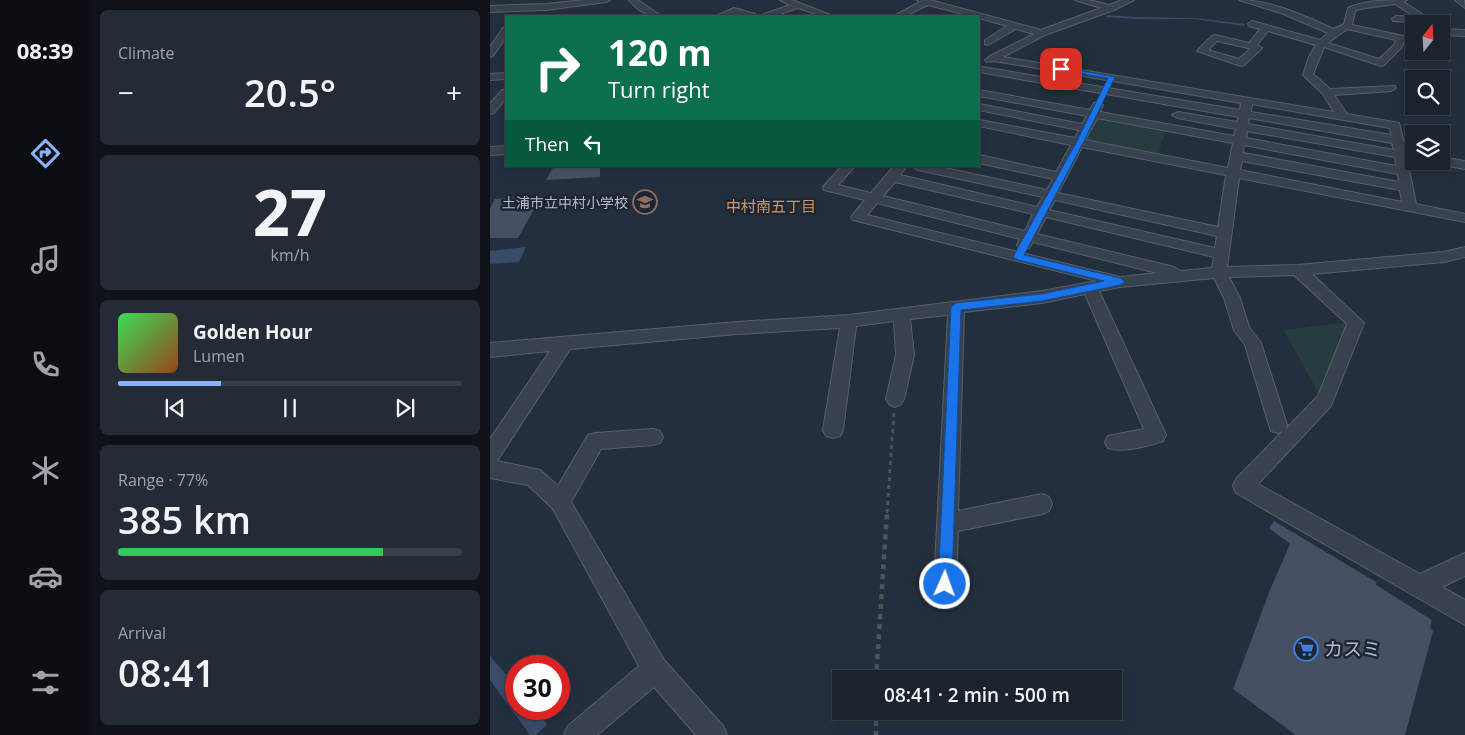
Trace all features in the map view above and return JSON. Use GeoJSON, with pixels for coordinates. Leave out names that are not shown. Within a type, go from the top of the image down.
{"type":"FeatureCollection","features":[{"type":"Feature","properties":{"kind":"street"},"geometry":{"type":"LineString","coordinates":[[490,9],[585,6],[606,0]]}},
{"type":"Feature","properties":{"kind":"street"},"geometry":{"type":"LineString","coordinates":[[633,0],[652,15]]}},
{"type":"Feature","properties":{"kind":"street"},"geometry":{"type":"LineString","coordinates":[[784,0],[826,15]]}},
{"type":"Feature","properties":{"kind":"street"},"geometry":{"type":"LineString","coordinates":[[1079,0],[1111,8]]}},
{"type":"Feature","properties":{"kind":"street"},"geometry":{"type":"LineString","coordinates":[[1130,0],[1042,33],[992,58],[981,72],[1242,126],[1405,156]]}},
{"type":"Feature","properties":{"kind":"street"},"geometry":{"type":"LineString","coordinates":[[1243,0],[1284,11],[1334,32]]}},
{"type":"Feature","properties":{"kind":"street"},"geometry":{"type":"LineString","coordinates":[[1259,4],[1274,0]]}},
{"type":"Feature","properties":{"kind":"street"},"geometry":{"type":"LineString","coordinates":[[1459,0],[1465,5]]}},
{"type":"Feature","properties":{"kind":"street"},"geometry":{"type":"LineString","coordinates":[[900,15],[924,1],[970,15]]}},
{"type":"Feature","properties":{"kind":"street"},"geometry":{"type":"LineString","coordinates":[[1342,115],[1327,92],[1308,75],[1313,56],[1320,44],[1334,32],[1348,25],[1351,10],[1357,7],[1400,1],[1424,20],[1396,19]]}},
{"type":"Feature","properties":{"kind":"street"},"geometry":{"type":"LineString","coordinates":[[770,15],[798,5]]}},
{"type":"Feature","properties":{"kind":"street"},"geometry":{"type":"LineString","coordinates":[[517,15],[522,8]]}},
{"type":"Feature","properties":{"kind":"street"},"geometry":{"type":"LineString","coordinates":[[723,15],[734,11],[748,15]]}},
{"type":"Feature","properties":{"kind":"street"},"geometry":{"type":"LineString","coordinates":[[980,18],[1042,33]]}},
{"type":"Feature","properties":{"kind":"street"},"geometry":{"type":"LineString","coordinates":[[1252,24],[1289,33],[1381,63],[1398,46],[1401,38],[1345,26]]}},
{"type":"Feature","properties":{"kind":"street"},"geometry":{"type":"LineString","coordinates":[[988,42],[1014,26]]}},
{"type":"Feature","properties":{"kind":"street"},"geometry":{"type":"LineString","coordinates":[[1251,46],[1266,27]]}},
{"type":"Feature","properties":{"kind":"street"},"geometry":{"type":"LineString","coordinates":[[490,54],[505,32]]}},
{"type":"Feature","properties":{"kind":"street"},"geometry":{"type":"LineString","coordinates":[[1450,32],[1465,33]]}},
{"type":"Feature","properties":{"kind":"street"},"geometry":{"type":"LineString","coordinates":[[1214,38],[1251,46],[1257,48],[1241,63],[1202,51],[1214,38]]}},
{"type":"Feature","properties":{"kind":"street"},"geometry":{"type":"LineString","coordinates":[[992,58],[1395,125],[1410,207]]}},
{"type":"Feature","properties":{"kind":"street"},"geometry":{"type":"LineString","coordinates":[[490,77],[505,76]]}},
{"type":"Feature","properties":{"kind":"street"},"geometry":{"type":"LineString","coordinates":[[1018,257],[1080,143],[1112,77]]}},
{"type":"Feature","properties":{"kind":"street"},"geometry":{"type":"LineString","coordinates":[[1327,92],[1391,88]]}},
{"type":"Feature","properties":{"kind":"street"},"geometry":{"type":"LineString","coordinates":[[490,111],[505,93]]}},
{"type":"Feature","properties":{"kind":"street"},"geometry":{"type":"LineString","coordinates":[[980,93],[1404,171]]}},
{"type":"Feature","properties":{"kind":"street"},"geometry":{"type":"LineString","coordinates":[[1103,96],[1245,114],[1398,140]]}},
{"type":"Feature","properties":{"kind":"street"},"geometry":{"type":"LineString","coordinates":[[1247,100],[1219,272],[1232,298],[1242,330],[1253,343],[1278,425]]}},
{"type":"Feature","properties":{"kind":"street"},"geometry":{"type":"LineString","coordinates":[[980,107],[1087,128]]}},
{"type":"Feature","properties":{"kind":"street"},"geometry":{"type":"LineString","coordinates":[[980,123],[1465,218]]}},
{"type":"Feature","properties":{"kind":"street"},"geometry":{"type":"LineString","coordinates":[[490,151],[505,150]]}},
{"type":"Feature","properties":{"kind":"street"},"geometry":{"type":"LineString","coordinates":[[1237,156],[1407,188]]}},
{"type":"Feature","properties":{"kind":"street"},"geometry":{"type":"LineString","coordinates":[[980,159],[1061,177]]}},
{"type":"Feature","properties":{"kind":"street"},"geometry":{"type":"LineString","coordinates":[[1450,162],[1465,165]]}},
{"type":"Feature","properties":{"kind":"street"},"geometry":{"type":"LineString","coordinates":[[848,167],[829,187],[1187,275]]}},
{"type":"Feature","properties":{"kind":"street"},"geometry":{"type":"LineString","coordinates":[[923,167],[1225,233]]}},
{"type":"Feature","properties":{"kind":"street"},"geometry":{"type":"LineString","coordinates":[[1120,282],[858,217],[896,172],[1042,212],[1222,254]]}},
{"type":"Feature","properties":{"kind":"street"},"geometry":{"type":"LineString","coordinates":[[490,350],[737,328],[849,322],[1042,297],[1120,282],[1219,272],[1298,270],[1444,257],[1465,252]]}},
{"type":"Feature","properties":{"kind":"street"},"geometry":{"type":"LineString","coordinates":[[1298,270],[1356,323],[1324,401],[1243,486],[1465,612]]}},
{"type":"Feature","properties":{"kind":"street"},"geometry":{"type":"LineString","coordinates":[[1090,288],[1156,435],[1115,442]]}},
{"type":"Feature","properties":{"kind":"street"},"geometry":{"type":"LineString","coordinates":[[945,584],[956,307]]}},
{"type":"Feature","properties":{"kind":"street"},"geometry":{"type":"LineString","coordinates":[[895,399],[905,355],[901,314]]}},
{"type":"Feature","properties":{"kind":"street"},"geometry":{"type":"LineString","coordinates":[[833,430],[849,322]]}},
{"type":"Feature","properties":{"kind":"street"},"geometry":{"type":"LineString","coordinates":[[490,455],[566,343]]}},
{"type":"Feature","properties":{"kind":"street"},"geometry":{"type":"LineString","coordinates":[[560,502],[595,441],[653,437]]}},
{"type":"Feature","properties":{"kind":"street"},"geometry":{"type":"LineString","coordinates":[[490,469],[534,477],[560,502],[654,669],[714,735]]}},
{"type":"Feature","properties":{"kind":"street"},"geometry":{"type":"LineString","coordinates":[[948,523],[1042,504]]}},
{"type":"Feature","properties":{"kind":"street"},"geometry":{"type":"LineString","coordinates":[[1419,586],[1465,564]]}},
{"type":"Feature","properties":{"kind":"street"},"geometry":{"type":"LineString","coordinates":[[578,735],[654,669]]}},
{"type":"Feature","properties":{"kind":"path"},"geometry":{"type":"LineString","coordinates":[[876,670],[895,399]]}},
{"type":"Feature","properties":{"kind":"path"},"geometry":{"type":"LineString","coordinates":[[876,720],[876,735]]}},
{"type":"Feature","properties":{"kind":"green space"},"geometry":{"type":"Polygon","coordinates":[[[1095,116],[1166,128],[1157,158],[1082,143],[1095,116]]]}},
{"type":"Feature","properties":{"kind":"green space"},"geometry":{"type":"Polygon","coordinates":[[[1348,322],[1320,396],[1284,330],[1348,322]]]}},
{"type":"Feature","properties":{"kind":"water"},"geometry":{"type":"Polygon","coordinates":[[[1108,15],[1195,18],[1245,24],[1244,26],[1195,19],[1106,17],[1108,15]]]}},
{"type":"Feature","properties":{"kind":"water"},"geometry":{"type":"Polygon","coordinates":[[[526,247],[519,262],[490,264],[490,251],[526,247]]]}},
{"type":"Feature","properties":{"kind":"water"},"geometry":{"type":"Polygon","coordinates":[[[490,656],[505,673],[505,701],[490,680],[490,656]]]}},
{"type":"Feature","properties":{"kind":"water"},"geometry":{"type":"Polygon","coordinates":[[[519,720],[544,720],[547,724],[536,735],[530,735],[519,720]]]}},
{"type":"Feature","properties":{"kind":"building"},"geometry":{"type":"Polygon","coordinates":[[[553,167],[600,167],[600,177],[546,180],[553,167]]]}},
{"type":"Feature","properties":{"kind":"building"},"geometry":{"type":"Polygon","coordinates":[[[542,195],[518,238],[490,238],[490,208],[495,199],[542,195]]]}},
{"type":"Feature","properties":{"kind":"building"},"geometry":{"type":"Polygon","coordinates":[[[1274,521],[1376,582],[1376,585],[1432,620],[1430,628],[1433,631],[1405,735],[1296,735],[1233,689],[1270,590],[1290,544],[1269,528],[1274,521]]]}},
{"type":"Feature","properties":{"kind":"place","name":"土浦市立中村小学校"},"geometry":{"type":"Point","coordinates":[645,202]}},
{"type":"Feature","properties":{"kind":"place","name":"カスミ"},"geometry":{"type":"Point","coordinates":[1306,649]}},
{"type":"Feature","properties":{"kind":"district","name":"中村南五丁目"},"geometry":{"type":"Point","coordinates":[771,206]}},
{"type":"Feature","properties":{"kind":"route"},"geometry":{"type":"LineString","coordinates":[[945,584],[956,307],[1042,297],[1120,282],[1018,257],[1080,143],[1112,77],[1061,69]]}}]}
